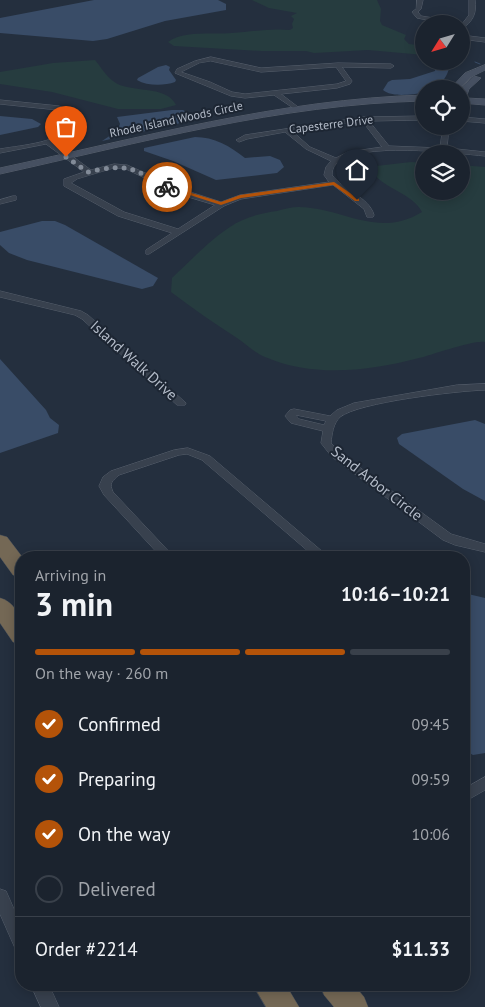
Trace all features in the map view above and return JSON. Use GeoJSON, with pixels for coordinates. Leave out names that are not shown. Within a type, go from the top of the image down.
{"type":"FeatureCollection","features":[{"type":"Feature","properties":{"kind":"highway"},"geometry":{"type":"LineString","coordinates":[[0,542],[15,562]]}},
{"type":"Feature","properties":{"kind":"highway"},"geometry":{"type":"LineString","coordinates":[[0,606],[15,627]]}},
{"type":"Feature","properties":{"kind":"highway"},"geometry":{"type":"LineString","coordinates":[[272,991],[284,1007]]}},
{"type":"Feature","properties":{"kind":"highway"},"geometry":{"type":"LineString","coordinates":[[340,991],[353,1007]]}},
{"type":"Feature","properties":{"kind":"street"},"geometry":{"type":"LineString","coordinates":[[417,15],[415,12],[420,0]]}},
{"type":"Feature","properties":{"kind":"street"},"geometry":{"type":"LineString","coordinates":[[470,17],[474,13],[472,0]]}},
{"type":"Feature","properties":{"kind":"street"},"geometry":{"type":"LineString","coordinates":[[470,38],[485,40]]}},
{"type":"Feature","properties":{"kind":"street"},"geometry":{"type":"LineString","coordinates":[[338,65],[349,81],[348,83],[253,96],[231,94],[208,83],[178,73],[179,70],[197,62],[211,59],[261,70],[338,65],[391,66]]}},
{"type":"Feature","properties":{"kind":"street"},"geometry":{"type":"LineString","coordinates":[[463,80],[468,75],[485,67]]}},
{"type":"Feature","properties":{"kind":"street"},"geometry":{"type":"LineString","coordinates":[[470,84],[485,74]]}},
{"type":"Feature","properties":{"kind":"street"},"geometry":{"type":"LineString","coordinates":[[277,94],[296,108]]}},
{"type":"Feature","properties":{"kind":"street","name":"Rhode Island Woods Circle"},"geometry":{"type":"LineString","coordinates":[[0,171],[230,120],[296,108],[377,99],[415,98]]}},
{"type":"Feature","properties":{"kind":"street"},"geometry":{"type":"LineString","coordinates":[[470,101],[485,102]]}},
{"type":"Feature","properties":{"kind":"street"},"geometry":{"type":"LineString","coordinates":[[0,102],[59,108],[77,117],[80,123],[72,133],[0,151]]}},
{"type":"Feature","properties":{"kind":"street","name":"Rhode Island Woods Circle"},"geometry":{"type":"LineString","coordinates":[[330,104],[415,103]]}},
{"type":"Feature","properties":{"kind":"street"},"geometry":{"type":"LineString","coordinates":[[470,103],[485,106]]}},
{"type":"Feature","properties":{"kind":"street","name":"Capesterre Drive"},"geometry":{"type":"LineString","coordinates":[[239,140],[245,137],[286,130],[364,120],[415,118]]}},
{"type":"Feature","properties":{"kind":"street"},"geometry":{"type":"LineString","coordinates":[[364,120],[387,149]]}},
{"type":"Feature","properties":{"kind":"street"},"geometry":{"type":"LineString","coordinates":[[470,120],[485,121]]}},
{"type":"Feature","properties":{"kind":"street"},"geometry":{"type":"LineString","coordinates":[[286,130],[308,148],[336,160]]}},
{"type":"Feature","properties":{"kind":"street"},"geometry":{"type":"LineString","coordinates":[[46,141],[88,172]]}},
{"type":"Feature","properties":{"kind":"street"},"geometry":{"type":"LineString","coordinates":[[370,215],[368,208],[334,184],[328,175],[330,166],[336,160],[356,153],[387,149],[415,150]]}},
{"type":"Feature","properties":{"kind":"street"},"geometry":{"type":"LineString","coordinates":[[470,153],[485,154]]}},
{"type":"Feature","properties":{"kind":"street"},"geometry":{"type":"LineString","coordinates":[[178,232],[121,214],[67,184],[66,180],[88,172],[114,166],[127,167],[181,192],[221,204]]}},
{"type":"Feature","properties":{"kind":"street"},"geometry":{"type":"LineString","coordinates":[[149,252],[221,204],[240,197],[334,184]]}},
{"type":"Feature","properties":{"kind":"street"},"geometry":{"type":"LineString","coordinates":[[0,202],[13,198]]}},
{"type":"Feature","properties":{"kind":"street","name":"Island Walk Drive"},"geometry":{"type":"LineString","coordinates":[[0,294],[85,317],[181,403]]}},
{"type":"Feature","properties":{"kind":"street","name":"Sand Arbor Circle"},"geometry":{"type":"LineString","coordinates":[[485,387],[457,388],[354,406],[340,412],[330,424],[326,442],[336,455],[447,537],[485,548]]}},
{"type":"Feature","properties":{"kind":"street"},"geometry":{"type":"LineString","coordinates":[[162,551],[108,493],[105,486],[107,478],[115,473],[178,452],[188,451],[198,453],[206,458],[316,551]]}},
{"type":"Feature","properties":{"kind":"street"},"geometry":{"type":"LineString","coordinates":[[470,792],[485,783]]}},
{"type":"Feature","properties":{"kind":"street"},"geometry":{"type":"LineString","coordinates":[[0,896],[15,930]]}},
{"type":"Feature","properties":{"kind":"street"},"geometry":{"type":"LineString","coordinates":[[43,991],[50,1007]]}},
{"type":"Feature","properties":{"kind":"green space"},"geometry":{"type":"Polygon","coordinates":[[[252,0],[377,0],[381,9],[380,21],[382,25],[406,35],[404,39],[409,44],[415,45],[415,54],[368,50],[314,53],[306,51],[262,51],[174,46],[168,42],[190,34],[275,29],[290,30],[293,28],[294,19],[291,16],[297,13],[269,8],[252,0]]]}},
{"type":"Feature","properties":{"kind":"green space"},"geometry":{"type":"Polygon","coordinates":[[[95,60],[113,81],[120,85],[164,94],[171,98],[176,105],[161,109],[118,109],[52,92],[0,84],[0,72],[53,63],[95,60]]]}},
{"type":"Feature","properties":{"kind":"green space"},"geometry":{"type":"Polygon","coordinates":[[[415,162],[415,200],[470,200],[470,166],[485,167],[485,342],[463,345],[400,363],[361,369],[322,370],[303,368],[284,364],[254,351],[171,292],[172,278],[200,251],[230,227],[252,216],[299,207],[331,212],[376,223],[391,223],[406,220],[422,212],[412,200],[378,179],[373,173],[376,166],[415,162]]]}},
{"type":"Feature","properties":{"kind":"water"},"geometry":{"type":"Polygon","coordinates":[[[94,0],[218,0],[226,4],[226,10],[165,21],[107,39],[93,41],[0,33],[0,18],[94,0]]]}},
{"type":"Feature","properties":{"kind":"water"},"geometry":{"type":"Polygon","coordinates":[[[166,65],[170,67],[169,70],[176,80],[175,82],[156,85],[137,80],[158,67],[166,65]]]}},
{"type":"Feature","properties":{"kind":"water"},"geometry":{"type":"Polygon","coordinates":[[[448,70],[443,80],[415,80],[415,94],[392,94],[383,90],[388,82],[392,80],[410,79],[435,71],[448,70]]]}},
{"type":"Feature","properties":{"kind":"water"},"geometry":{"type":"Polygon","coordinates":[[[183,110],[198,119],[102,141],[117,131],[120,124],[117,117],[183,110]]]}},
{"type":"Feature","properties":{"kind":"water"},"geometry":{"type":"Polygon","coordinates":[[[0,116],[32,119],[41,124],[38,127],[0,135],[0,116]]]}},
{"type":"Feature","properties":{"kind":"water"},"geometry":{"type":"Polygon","coordinates":[[[202,137],[222,143],[245,158],[270,156],[280,160],[284,167],[277,173],[216,180],[173,161],[144,151],[144,148],[202,137]]]}},
{"type":"Feature","properties":{"kind":"water"},"geometry":{"type":"Polygon","coordinates":[[[42,221],[55,221],[65,225],[158,278],[153,286],[142,289],[27,260],[9,253],[0,245],[0,232],[42,221]]]}},
{"type":"Feature","properties":{"kind":"water"},"geometry":{"type":"Polygon","coordinates":[[[0,359],[46,410],[50,418],[59,425],[58,433],[0,453],[0,359]]]}},
{"type":"Feature","properties":{"kind":"water"},"geometry":{"type":"Polygon","coordinates":[[[475,420],[485,424],[485,501],[463,489],[399,444],[397,438],[402,434],[475,420]]]}},
{"type":"Feature","properties":{"kind":"water"},"geometry":{"type":"Polygon","coordinates":[[[470,594],[485,598],[485,753],[473,755],[470,753],[470,594]]]}},
{"type":"Feature","properties":{"kind":"waterway"},"geometry":{"type":"LineString","coordinates":[[475,62],[480,64]]}},
{"type":"Feature","properties":{"kind":"way so far"},"geometry":{"type":"LineString","coordinates":[[66,157],[88,172],[114,166],[127,167],[167,187]]}},
{"type":"Feature","properties":{"kind":"route"},"geometry":{"type":"LineString","coordinates":[[167,187],[221,204],[240,197],[334,184],[357,200]]}}]}
